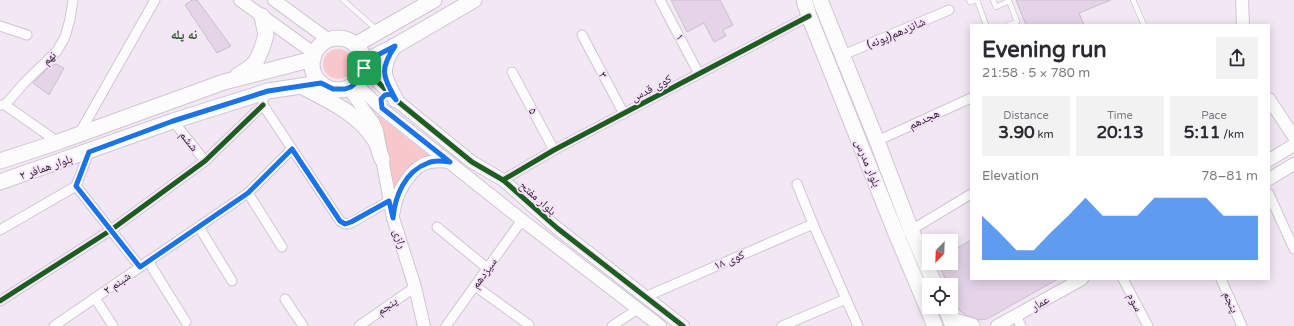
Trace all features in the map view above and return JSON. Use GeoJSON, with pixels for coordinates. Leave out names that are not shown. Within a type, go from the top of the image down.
{"type":"FeatureCollection","features":[{"type":"Feature","properties":{"kind":"main road"},"geometry":{"type":"LineString","coordinates":[[356,45],[434,0]]}},
{"type":"Feature","properties":{"kind":"main road"},"geometry":{"type":"LineString","coordinates":[[364,65],[474,0]]}},
{"type":"Feature","properties":{"kind":"main road","name":"بلوار مدرس"},"geometry":{"type":"LineString","coordinates":[[804,0],[904,233],[931,278]]}},
{"type":"Feature","properties":{"kind":"main road"},"geometry":{"type":"LineString","coordinates":[[810,16],[822,5]]}},
{"type":"Feature","properties":{"kind":"main road","name":"بلوار مدرس"},"geometry":{"type":"LineString","coordinates":[[822,5],[878,141],[904,233],[935,326]]}},
{"type":"Feature","properties":{"kind":"main road"},"geometry":{"type":"LineString","coordinates":[[224,82],[248,69],[256,62],[266,35],[262,16]]}},
{"type":"Feature","properties":{"kind":"main road"},"geometry":{"type":"LineString","coordinates":[[343,39],[356,45],[360,50],[364,65],[360,79],[352,86],[339,90],[333,89],[321,83],[316,78],[314,71],[314,57],[323,44],[329,40],[343,39]]}},
{"type":"Feature","properties":{"kind":"main road"},"geometry":{"type":"LineString","coordinates":[[393,97],[384,75],[384,68],[387,58],[395,46]]}},
{"type":"Feature","properties":{"kind":"main road","name":"بلوار همافر ۲"},"geometry":{"type":"LineString","coordinates":[[0,161],[58,142],[224,82],[314,57]]}},
{"type":"Feature","properties":{"kind":"main road","name":"بلوار همافر ۲"},"geometry":{"type":"LineString","coordinates":[[0,182],[89,152],[173,121],[264,99],[301,86],[321,83]]}},
{"type":"Feature","properties":{"kind":"main road"},"geometry":{"type":"LineString","coordinates":[[301,86],[338,106],[366,128],[375,140],[382,159]]}},
{"type":"Feature","properties":{"kind":"main road"},"geometry":{"type":"LineString","coordinates":[[950,318],[972,326]]}},
{"type":"Feature","properties":{"kind":"street","name":"نهم"},"geometry":{"type":"LineString","coordinates":[[2,105],[57,51],[65,37],[73,0]]}},
{"type":"Feature","properties":{"kind":"street"},"geometry":{"type":"LineString","coordinates":[[79,134],[155,0]]}},
{"type":"Feature","properties":{"kind":"street"},"geometry":{"type":"LineString","coordinates":[[240,0],[314,57]]}},
{"type":"Feature","properties":{"kind":"street"},"geometry":{"type":"LineString","coordinates":[[274,0],[329,40]]}},
{"type":"Feature","properties":{"kind":"street","name":"۱"},"geometry":{"type":"LineString","coordinates":[[660,0],[699,74]]}},
{"type":"Feature","properties":{"kind":"street"},"geometry":{"type":"LineString","coordinates":[[1242,0],[1243,24]]}},
{"type":"Feature","properties":{"kind":"street","name":"شانزدهم(پونه)"},"geometry":{"type":"LineString","coordinates":[[842,55],[949,10]]}},
{"type":"Feature","properties":{"kind":"street","name":"کوی قدس"},"geometry":{"type":"LineString","coordinates":[[503,180],[554,150],[810,16]]}},
{"type":"Feature","properties":{"kind":"street"},"geometry":{"type":"LineString","coordinates":[[0,26],[27,35]]}},
{"type":"Feature","properties":{"kind":"street","name":"۳"},"geometry":{"type":"LineString","coordinates":[[582,35],[624,114]]}},
{"type":"Feature","properties":{"kind":"street","name":"بلوار مفتح"},"geometry":{"type":"LineString","coordinates":[[364,65],[393,97],[472,162],[503,180],[557,228],[683,326]]}},
{"type":"Feature","properties":{"kind":"street","name":"۵"},"geometry":{"type":"LineString","coordinates":[[512,72],[554,150]]}},
{"type":"Feature","properties":{"kind":"street","name":"بلوار مفتح"},"geometry":{"type":"LineString","coordinates":[[352,86],[382,108],[522,220],[660,326]]}},
{"type":"Feature","properties":{"kind":"street","name":"رازی"},"geometry":{"type":"LineString","coordinates":[[352,86],[377,131],[393,218],[415,287],[424,326]]}},
{"type":"Feature","properties":{"kind":"street"},"geometry":{"type":"LineString","coordinates":[[382,108],[382,98],[385,95],[393,97]]}},
{"type":"Feature","properties":{"kind":"street","name":"هجدهم"},"geometry":{"type":"LineString","coordinates":[[878,141],[970,98]]}},
{"type":"Feature","properties":{"kind":"street"},"geometry":{"type":"LineString","coordinates":[[0,301],[111,230],[205,162],[264,99],[292,149],[340,221],[345,224],[351,222],[389,201]]}},
{"type":"Feature","properties":{"kind":"street"},"geometry":{"type":"LineString","coordinates":[[1270,101],[1294,137]]}},
{"type":"Feature","properties":{"kind":"street"},"geometry":{"type":"LineString","coordinates":[[2,105],[58,142]]}},
{"type":"Feature","properties":{"kind":"street","name":"ششم"},"geometry":{"type":"LineString","coordinates":[[173,121],[205,162]]}},
{"type":"Feature","properties":{"kind":"street"},"geometry":{"type":"LineString","coordinates":[[1270,159],[1294,145]]}},
{"type":"Feature","properties":{"kind":"street","name":"شبنم ۲"},"geometry":{"type":"LineString","coordinates":[[54,326],[248,193],[292,149]]}},
{"type":"Feature","properties":{"kind":"street"},"geometry":{"type":"LineString","coordinates":[[0,230],[76,186],[89,152]]}},
{"type":"Feature","properties":{"kind":"street"},"geometry":{"type":"LineString","coordinates":[[393,218],[394,205],[397,195],[403,184],[411,175],[420,167],[429,162],[450,162]]}},
{"type":"Feature","properties":{"kind":"street"},"geometry":{"type":"LineString","coordinates":[[1270,178],[1294,164]]}},
{"type":"Feature","properties":{"kind":"street"},"geometry":{"type":"LineString","coordinates":[[797,184],[858,326]]}},
{"type":"Feature","properties":{"kind":"street"},"geometry":{"type":"LineString","coordinates":[[76,186],[140,267]]}},
{"type":"Feature","properties":{"kind":"street"},"geometry":{"type":"LineString","coordinates":[[248,193],[282,247]]}},
{"type":"Feature","properties":{"kind":"street"},"geometry":{"type":"LineString","coordinates":[[904,233],[970,195]]}},
{"type":"Feature","properties":{"kind":"street"},"geometry":{"type":"LineString","coordinates":[[1270,196],[1294,249]]}},
{"type":"Feature","properties":{"kind":"street","name":"سیزدهم"},"geometry":{"type":"LineString","coordinates":[[446,326],[522,220]]}},
{"type":"Feature","properties":{"kind":"street","name":"کوی ۱۸"},"geometry":{"type":"LineString","coordinates":[[645,297],[813,224]]}},
{"type":"Feature","properties":{"kind":"street"},"geometry":{"type":"LineString","coordinates":[[199,227],[232,281]]}},
{"type":"Feature","properties":{"kind":"street"},"geometry":{"type":"LineString","coordinates":[[437,227],[487,268]]}},
{"type":"Feature","properties":{"kind":"street"},"geometry":{"type":"LineString","coordinates":[[148,261],[186,322]]}},
{"type":"Feature","properties":{"kind":"street"},"geometry":{"type":"LineString","coordinates":[[608,286],[617,275]]}},
{"type":"Feature","properties":{"kind":"street","name":"عمار"},"geometry":{"type":"LineString","coordinates":[[997,326],[1018,321],[1080,280]]}},
{"type":"Feature","properties":{"kind":"street","name":"سوم"},"geometry":{"type":"LineString","coordinates":[[1124,280],[1148,326]]}},
{"type":"Feature","properties":{"kind":"street","name":"پنجم"},"geometry":{"type":"LineString","coordinates":[[1221,280],[1242,326]]}},
{"type":"Feature","properties":{"kind":"street"},"geometry":{"type":"LineString","coordinates":[[474,286],[529,325]]}},
{"type":"Feature","properties":{"kind":"street","name":"پنجم"},"geometry":{"type":"LineString","coordinates":[[359,326],[415,287]]}},
{"type":"Feature","properties":{"kind":"street"},"geometry":{"type":"LineString","coordinates":[[95,298],[113,326]]}},
{"type":"Feature","properties":{"kind":"street"},"geometry":{"type":"LineString","coordinates":[[285,299],[303,326]]}},
{"type":"Feature","properties":{"kind":"street"},"geometry":{"type":"LineString","coordinates":[[782,326],[846,299]]}},
{"type":"Feature","properties":{"kind":"street"},"geometry":{"type":"LineString","coordinates":[[612,326],[638,309]]}},
{"type":"Feature","properties":{"kind":"lane"},"geometry":{"type":"LineString","coordinates":[[343,0],[379,32]]}},
{"type":"Feature","properties":{"kind":"lane"},"geometry":{"type":"LineString","coordinates":[[969,0],[970,2],[976,0],[986,24]]}},
{"type":"Feature","properties":{"kind":"lane"},"geometry":{"type":"LineString","coordinates":[[993,0],[996,7],[1009,1],[1017,22],[1011,24]]}},
{"type":"Feature","properties":{"kind":"lane"},"geometry":{"type":"LineString","coordinates":[[1133,0],[1144,24]]}},
{"type":"Feature","properties":{"kind":"shaded area"},"geometry":{"type":"Polygon","coordinates":[[[338,49],[349,53],[353,64],[349,75],[338,79],[327,75],[323,64],[327,53],[338,49]]]}},
{"type":"Feature","properties":{"kind":"shaded area"},"geometry":{"type":"Polygon","coordinates":[[[378,115],[430,156],[391,197],[378,115]]]}},
{"type":"Feature","properties":{"kind":"building"},"geometry":{"type":"Polygon","coordinates":[[[192,0],[197,0],[231,46],[217,53],[185,5],[192,0]]]}},
{"type":"Feature","properties":{"kind":"building"},"geometry":{"type":"Polygon","coordinates":[[[671,0],[720,0],[733,25],[723,30],[726,36],[714,42],[704,23],[687,32],[671,0]]]}},
{"type":"Feature","properties":{"kind":"building"},"geometry":{"type":"Polygon","coordinates":[[[1016,0],[1111,0],[1079,13],[1084,24],[1026,24],[1016,0]]]}},
{"type":"Feature","properties":{"kind":"building"},"geometry":{"type":"Polygon","coordinates":[[[56,64],[64,68],[49,95],[33,83],[50,66],[56,64]]]}},
{"type":"Feature","properties":{"kind":"building"},"geometry":{"type":"Polygon","coordinates":[[[970,241],[970,280],[1056,280],[987,319],[978,320],[960,311],[958,307],[958,278],[945,278],[941,270],[958,270],[958,248],[970,241]]]}},
{"type":"Feature","properties":{"kind":"cycle path"},"geometry":{"type":"LineString","coordinates":[[503,180],[554,150],[809,16]]}},
{"type":"Feature","properties":{"kind":"cycle path"},"geometry":{"type":"LineString","coordinates":[[364,68],[396,100],[472,162],[503,180],[557,228],[683,326]]}},
{"type":"Feature","properties":{"kind":"cycle path"},"geometry":{"type":"LineString","coordinates":[[0,301],[111,230],[205,161],[263,105]]}},
{"type":"Feature","properties":{"kind":"district","name":"نه پله"},"geometry":{"type":"Point","coordinates":[184,34]}},
{"type":"Feature","properties":{"kind":"route"},"geometry":{"type":"LineString","coordinates":[[395,46],[385,62],[384,75],[396,100],[391,94],[383,96],[381,99],[382,108],[450,162],[429,162],[420,167],[411,175],[403,184],[397,195],[394,205],[393,218],[389,201],[351,222],[345,224],[340,221],[292,149],[248,193],[140,267],[76,186],[89,152],[173,121],[268,91],[321,83],[333,89],[345,89],[351,87],[360,79],[364,68],[364,62],[395,46]]}}]}
